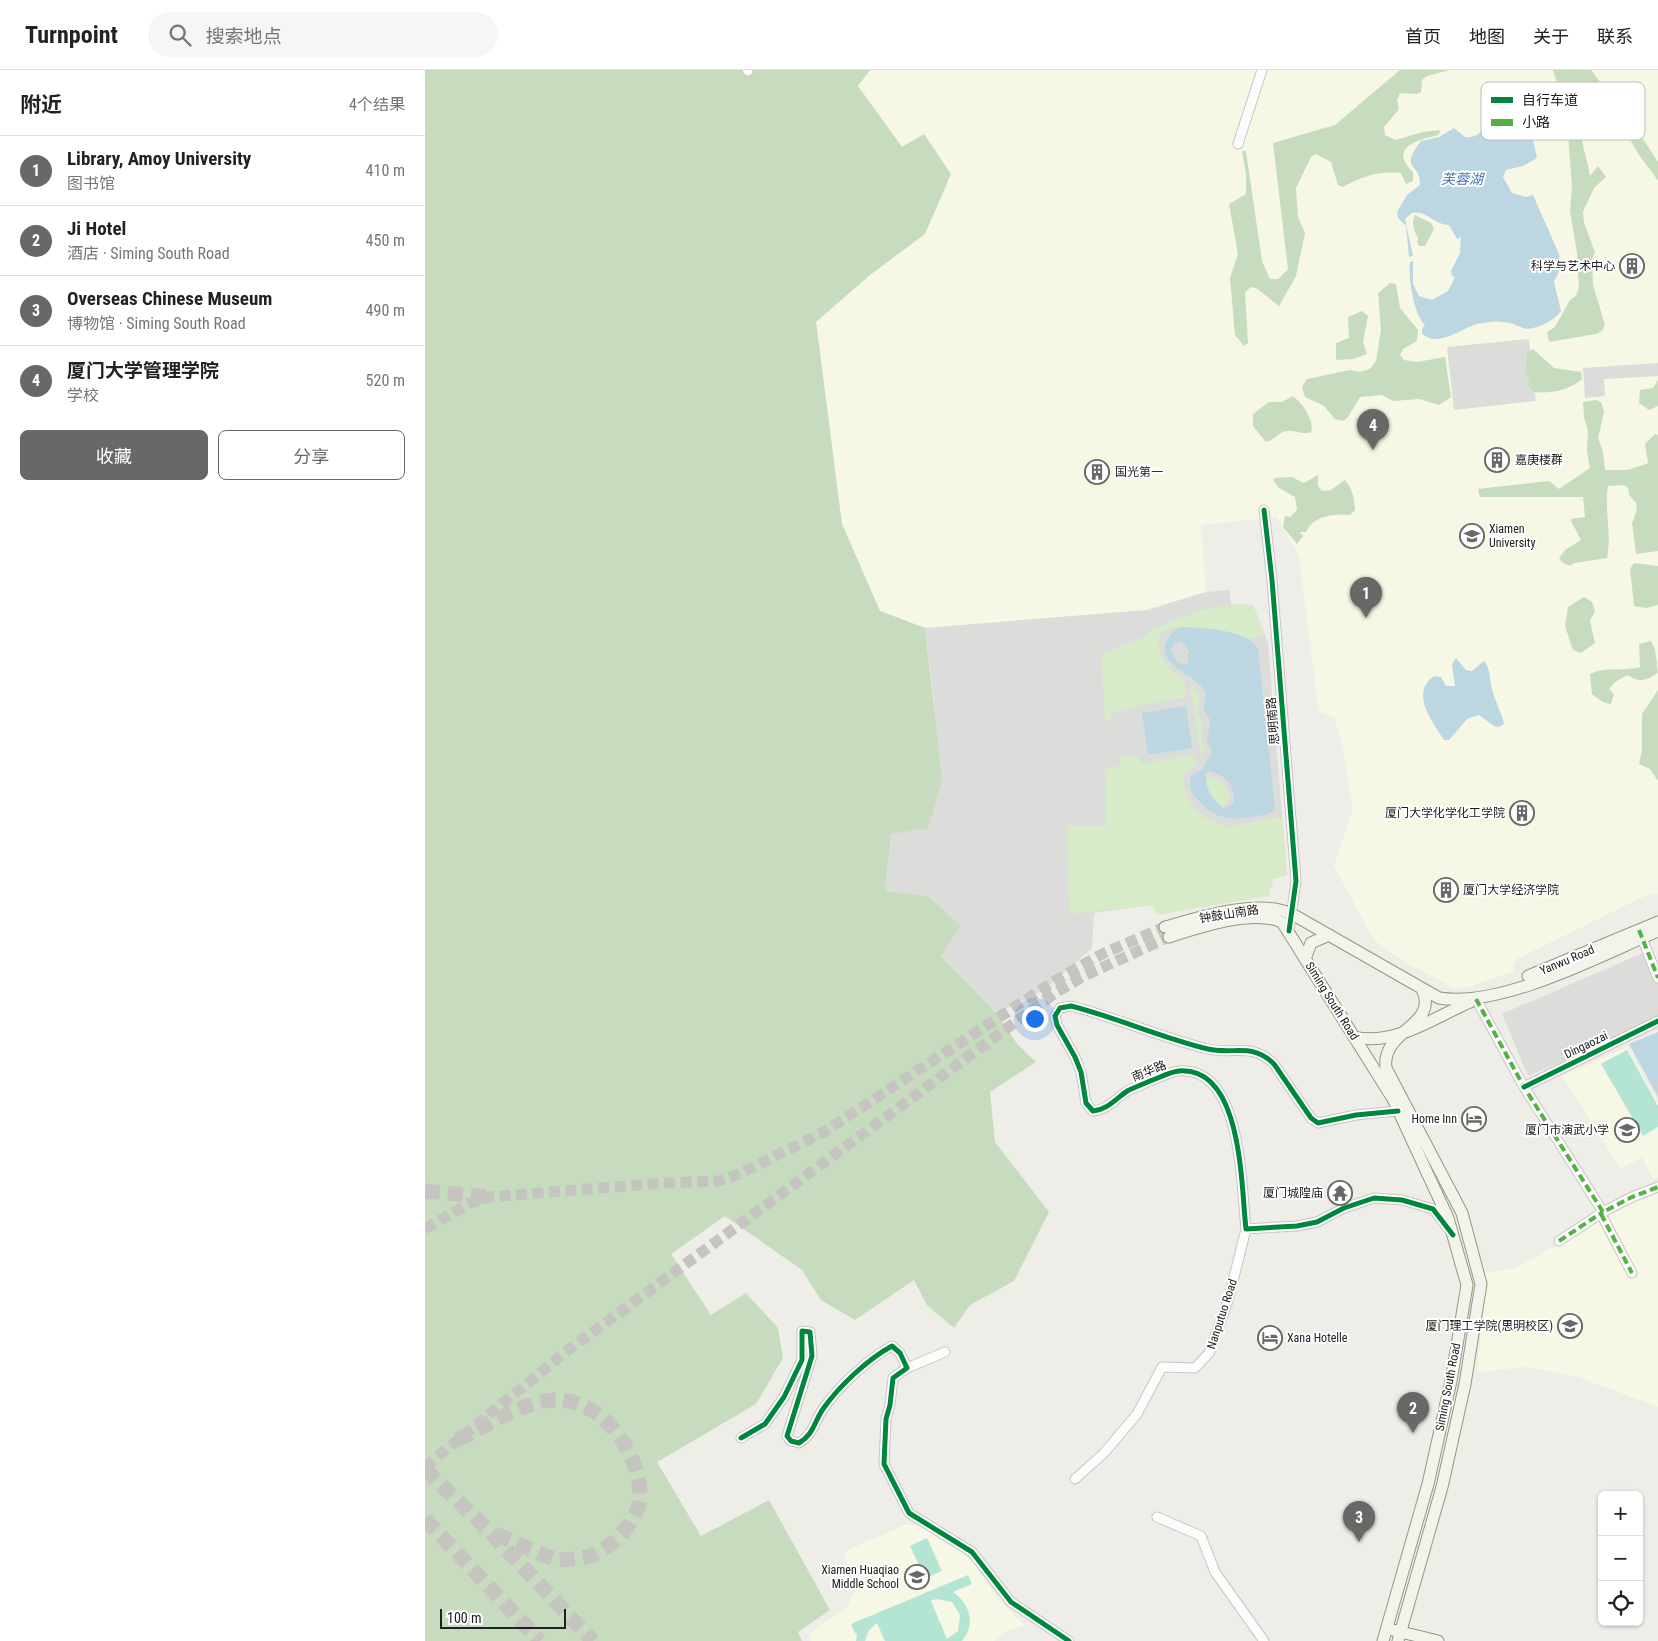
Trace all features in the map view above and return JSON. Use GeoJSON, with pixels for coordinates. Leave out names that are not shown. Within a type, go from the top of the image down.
{"type":"FeatureCollection","features":[{"type":"Feature","properties":{"kind":"main road","name":"钟鼓山南路"},"geometry":{"type":"LineString","coordinates":[[1289,931],[1282,922],[1273,918],[1259,917],[1167,932],[1196,918],[1275,907],[1292,914],[1439,998],[1475,999]]}},
{"type":"Feature","properties":{"kind":"main road","name":"Yanwu Road"},"geometry":{"type":"LineString","coordinates":[[1641,934],[1658,922]]}},
{"type":"Feature","properties":{"kind":"main road","name":"Siming South Road"},"geometry":{"type":"LineString","coordinates":[[1289,931],[1398,1111],[1449,1218],[1467,1284],[1451,1381],[1421,1510],[1383,1641]]}},
{"type":"Feature","properties":{"kind":"main road","name":"Yanwu Road"},"geometry":{"type":"LineString","coordinates":[[1354,1037],[1378,1040],[1405,1032],[1475,999],[1641,934],[1658,931]]}},
{"type":"Feature","properties":{"kind":"main road"},"geometry":{"type":"LineString","coordinates":[[1305,959],[1311,943],[1329,935]]}},
{"type":"Feature","properties":{"kind":"main road","name":"Siming South Road"},"geometry":{"type":"LineString","coordinates":[[1399,1636],[1442,1487],[1465,1384],[1481,1284],[1462,1214],[1386,1068],[1387,1051],[1394,1040],[1405,1032],[1423,1013],[1426,1004],[1422,989]]}},
{"type":"Feature","properties":{"kind":"main road"},"geometry":{"type":"LineString","coordinates":[[1387,1628],[1399,1636],[1439,1641]]}},
{"type":"Feature","properties":{"kind":"street"},"geometry":{"type":"LineString","coordinates":[[1238,144],[1262,70]]}},
{"type":"Feature","properties":{"kind":"street","name":"思明南路"},"geometry":{"type":"LineString","coordinates":[[1264,510],[1272,580],[1296,881],[1289,931]]}},
{"type":"Feature","properties":{"kind":"street"},"geometry":{"type":"LineString","coordinates":[[1641,934],[1658,978]]}},
{"type":"Feature","properties":{"kind":"street"},"geometry":{"type":"LineString","coordinates":[[1475,999],[1524,1087],[1602,1213],[1632,1273]]}},
{"type":"Feature","properties":{"kind":"street","name":"南华路"},"geometry":{"type":"LineString","coordinates":[[1246,1229],[1234,1130],[1223,1094],[1205,1079],[1193,1073],[1180,1071],[1129,1090],[1106,1107],[1093,1110],[1086,1103],[1081,1072],[1075,1057],[1057,1025],[1055,1016],[1060,1008],[1071,1006],[1099,1013],[1211,1050],[1252,1050],[1267,1056],[1311,1118],[1318,1123],[1356,1115],[1398,1111]]}},
{"type":"Feature","properties":{"kind":"street","name":"Dingaozai"},"geometry":{"type":"LineString","coordinates":[[1524,1087],[1658,1021]]}},
{"type":"Feature","properties":{"kind":"street"},"geometry":{"type":"LineString","coordinates":[[1559,1241],[1632,1196],[1658,1187]]}},
{"type":"Feature","properties":{"kind":"street"},"geometry":{"type":"LineString","coordinates":[[1246,1229],[1297,1226],[1317,1222],[1344,1208],[1375,1198],[1402,1200],[1433,1209],[1453,1235]]}},
{"type":"Feature","properties":{"kind":"street","name":"Nanputuo Road"},"geometry":{"type":"LineString","coordinates":[[1075,1479],[1104,1454],[1137,1414],[1163,1367],[1195,1368],[1209,1353],[1228,1301],[1246,1229]]}},
{"type":"Feature","properties":{"kind":"street"},"geometry":{"type":"LineString","coordinates":[[741,1438],[765,1424],[783,1397],[802,1360],[802,1331],[810,1332],[812,1356],[807,1379],[789,1427],[787,1436],[791,1441],[799,1443],[807,1438],[816,1427],[823,1410],[865,1364],[884,1350],[892,1346],[900,1353],[907,1368]]}},
{"type":"Feature","properties":{"kind":"street"},"geometry":{"type":"LineString","coordinates":[[945,1352],[907,1368],[893,1378],[891,1406],[886,1419],[884,1464],[909,1513],[972,1552],[1011,1602],[1069,1641]]}},
{"type":"Feature","properties":{"kind":"street"},"geometry":{"type":"LineString","coordinates":[[1157,1517],[1201,1536],[1215,1572],[1263,1641]]}},
{"type":"Feature","properties":{"kind":"shaded area","name":"Xiamen University"},"geometry":{"type":"Polygon","coordinates":[[[870,70],[1658,70],[1658,894],[1649,894],[1517,959],[1513,965],[1514,971],[1475,985],[1456,989],[1405,962],[1374,940],[1334,866],[1353,809],[1342,742],[1334,717],[1319,712],[1299,557],[1277,517],[1201,525],[1206,592],[1147,610],[925,628],[880,611],[842,524],[816,321],[870,275],[925,234],[925,134],[902,147],[857,86],[870,70]]]}},
{"type":"Feature","properties":{"kind":"shaded area"},"geometry":{"type":"Polygon","coordinates":[[[1529,339],[1536,401],[1454,410],[1447,347],[1529,339]]]}},
{"type":"Feature","properties":{"kind":"shaded area"},"geometry":{"type":"Polygon","coordinates":[[[1658,363],[1658,376],[1604,379],[1605,396],[1585,398],[1583,368],[1658,363]]]}},
{"type":"Feature","properties":{"kind":"shaded area"},"geometry":{"type":"Polygon","coordinates":[[[1229,590],[1231,604],[1253,605],[1268,643],[1287,875],[1273,879],[1272,885],[1157,915],[1153,905],[1094,913],[1092,948],[1056,980],[1032,997],[996,1013],[941,956],[961,926],[885,891],[891,834],[934,700],[925,628],[1147,610],[1206,592],[1229,590]]]}},
{"type":"Feature","properties":{"kind":"shaded area"},"geometry":{"type":"Polygon","coordinates":[[[1645,952],[1658,983],[1658,1021],[1528,1076],[1502,1014],[1645,952]]]}},
{"type":"Feature","properties":{"kind":"shaded area","name":"厦门市演武小学"},"geometry":{"type":"Polygon","coordinates":[[[1627,1047],[1658,1103],[1658,1178],[1653,1179],[1642,1157],[1621,1169],[1562,1076],[1627,1047]]]}},
{"type":"Feature","properties":{"kind":"shaded area","name":"厦门理工学院(思明校区)"},"geometry":{"type":"Polygon","coordinates":[[[1658,1192],[1658,1407],[1578,1377],[1527,1367],[1477,1372],[1486,1286],[1484,1273],[1512,1269],[1525,1263],[1548,1249],[1561,1245],[1588,1225],[1634,1201],[1658,1192]]]}},
{"type":"Feature","properties":{"kind":"shaded area","name":"Xiamen Huaqiao Middle School"},"geometry":{"type":"Polygon","coordinates":[[[906,1524],[933,1528],[973,1562],[998,1599],[1024,1625],[1006,1632],[994,1641],[811,1641],[808,1635],[847,1607],[855,1591],[844,1552],[906,1524]]]}},
{"type":"Feature","properties":{"kind":"green space"},"geometry":{"type":"Polygon","coordinates":[[[425,70],[870,70],[858,86],[902,147],[924,134],[951,174],[925,234],[870,275],[816,322],[842,524],[880,611],[925,628],[942,780],[928,828],[891,834],[885,891],[928,896],[961,926],[941,956],[996,1013],[1018,1045],[1036,1062],[990,1092],[995,1142],[1049,1212],[1014,1281],[970,1305],[954,1328],[927,1305],[914,1280],[855,1320],[821,1300],[802,1270],[725,1216],[671,1254],[711,1315],[746,1293],[778,1328],[783,1358],[756,1404],[657,1462],[701,1536],[769,1500],[830,1610],[798,1632],[802,1641],[425,1641],[425,70]]]}},
{"type":"Feature","properties":{"kind":"green space"},"geometry":{"type":"Polygon","coordinates":[[[1400,70],[1450,70],[1427,76],[1422,80],[1421,92],[1417,94],[1400,93],[1397,100],[1399,109],[1384,127],[1385,135],[1396,140],[1422,132],[1441,130],[1438,135],[1414,143],[1404,151],[1403,157],[1413,172],[1413,181],[1406,184],[1401,173],[1385,173],[1364,177],[1343,187],[1338,185],[1331,162],[1316,154],[1311,157],[1296,188],[1298,217],[1305,233],[1296,276],[1279,306],[1256,288],[1251,287],[1245,292],[1248,343],[1244,346],[1235,335],[1230,278],[1238,254],[1229,204],[1246,194],[1246,174],[1242,151],[1246,151],[1262,261],[1270,279],[1278,279],[1288,269],[1273,143],[1335,125],[1400,70]]]}},
{"type":"Feature","properties":{"kind":"green space"},"geometry":{"type":"Polygon","coordinates":[[[1553,70],[1591,70],[1600,82],[1557,82],[1553,70]]]}},
{"type":"Feature","properties":{"kind":"green space"},"geometry":{"type":"Polygon","coordinates":[[[1568,140],[1582,140],[1590,176],[1598,166],[1606,177],[1594,188],[1583,212],[1584,223],[1595,252],[1592,259],[1593,285],[1605,325],[1602,331],[1596,334],[1549,342],[1547,332],[1555,327],[1570,300],[1576,296],[1579,287],[1577,253],[1570,211],[1572,186],[1568,140]]]}},
{"type":"Feature","properties":{"kind":"green space"},"geometry":{"type":"Polygon","coordinates":[[[1644,140],[1658,162],[1658,181],[1639,155],[1631,141],[1644,140]]]}},
{"type":"Feature","properties":{"kind":"green space"},"geometry":{"type":"Polygon","coordinates":[[[1415,215],[1431,223],[1434,229],[1425,246],[1419,246],[1417,242],[1418,238],[1413,224],[1415,215]]]}},
{"type":"Feature","properties":{"kind":"green space"},"geometry":{"type":"Polygon","coordinates":[[[1390,283],[1396,284],[1400,308],[1418,330],[1417,341],[1403,349],[1400,355],[1404,360],[1417,362],[1445,357],[1451,397],[1439,405],[1419,399],[1393,401],[1382,395],[1360,397],[1348,417],[1343,421],[1335,419],[1324,406],[1305,397],[1302,387],[1307,379],[1350,370],[1359,372],[1370,369],[1376,361],[1381,330],[1378,293],[1390,283]]]}},
{"type":"Feature","properties":{"kind":"green space"},"geometry":{"type":"Polygon","coordinates":[[[1362,311],[1368,316],[1363,342],[1367,354],[1353,359],[1336,360],[1336,343],[1349,338],[1348,317],[1362,311]]]}},
{"type":"Feature","properties":{"kind":"green space"},"geometry":{"type":"Polygon","coordinates":[[[1533,349],[1554,368],[1581,372],[1582,379],[1572,386],[1559,390],[1534,392],[1526,384],[1530,379],[1526,372],[1527,353],[1533,349]]]}},
{"type":"Feature","properties":{"kind":"green space"},"geometry":{"type":"Polygon","coordinates":[[[1658,380],[1658,406],[1649,410],[1639,403],[1640,390],[1653,388],[1658,380]]]}},
{"type":"Feature","properties":{"kind":"green space"},"geometry":{"type":"Polygon","coordinates":[[[1293,396],[1301,403],[1310,418],[1311,432],[1287,431],[1266,442],[1253,426],[1253,414],[1269,402],[1282,402],[1293,396]]]}},
{"type":"Feature","properties":{"kind":"green space"},"geometry":{"type":"Polygon","coordinates":[[[1596,400],[1601,402],[1604,412],[1598,438],[1603,452],[1605,470],[1627,470],[1648,463],[1645,444],[1655,434],[1658,435],[1658,551],[1636,554],[1632,523],[1637,510],[1636,503],[1629,495],[1628,488],[1624,485],[1608,486],[1609,540],[1607,558],[1574,563],[1570,566],[1563,563],[1559,558],[1565,550],[1581,540],[1571,519],[1585,517],[1583,497],[1480,497],[1478,489],[1549,481],[1559,489],[1590,468],[1587,451],[1588,431],[1584,417],[1583,402],[1596,400]]]}},
{"type":"Feature","properties":{"kind":"green space"},"geometry":{"type":"Polygon","coordinates":[[[1318,475],[1318,486],[1322,491],[1331,490],[1345,480],[1354,498],[1355,510],[1350,515],[1331,515],[1319,519],[1309,526],[1306,532],[1300,532],[1303,536],[1297,544],[1283,527],[1285,516],[1290,517],[1297,510],[1295,497],[1279,488],[1273,480],[1275,478],[1292,477],[1304,483],[1318,475]]]}},
{"type":"Feature","properties":{"kind":"green space"},"geometry":{"type":"Polygon","coordinates":[[[1634,563],[1658,566],[1658,605],[1646,608],[1634,606],[1630,569],[1634,563]]]}},
{"type":"Feature","properties":{"kind":"green space"},"geometry":{"type":"Polygon","coordinates":[[[1584,597],[1592,602],[1595,611],[1590,621],[1595,643],[1581,653],[1573,650],[1565,626],[1568,607],[1584,597]]]}},
{"type":"Feature","properties":{"kind":"green space"},"geometry":{"type":"Polygon","coordinates":[[[1231,604],[1253,605],[1264,633],[1250,639],[1212,629],[1182,627],[1167,629],[1159,636],[1160,650],[1168,667],[1184,680],[1186,697],[1142,705],[1112,714],[1110,721],[1105,721],[1101,654],[1147,636],[1148,632],[1195,612],[1231,604]]]}},
{"type":"Feature","properties":{"kind":"green space"},"geometry":{"type":"Polygon","coordinates":[[[1651,641],[1655,649],[1658,673],[1643,680],[1627,675],[1615,682],[1609,689],[1614,694],[1611,704],[1603,702],[1592,694],[1590,674],[1602,670],[1640,667],[1639,644],[1651,641]]]}},
{"type":"Feature","properties":{"kind":"green space"},"geometry":{"type":"Polygon","coordinates":[[[1190,683],[1200,695],[1197,712],[1203,722],[1201,738],[1204,750],[1201,761],[1190,683]]]}},
{"type":"Feature","properties":{"kind":"green space"},"geometry":{"type":"Polygon","coordinates":[[[1658,690],[1658,781],[1650,769],[1639,764],[1642,750],[1642,714],[1658,690]]]}},
{"type":"Feature","properties":{"kind":"green space"},"geometry":{"type":"Polygon","coordinates":[[[1139,755],[1139,764],[1194,755],[1196,765],[1184,774],[1186,793],[1189,801],[1201,815],[1218,824],[1228,827],[1282,817],[1287,875],[1273,879],[1269,896],[1157,915],[1153,905],[1069,914],[1068,826],[1105,826],[1105,770],[1119,766],[1122,757],[1139,755]]]}},
{"type":"Feature","properties":{"kind":"green space"},"geometry":{"type":"Polygon","coordinates":[[[1206,774],[1222,782],[1229,792],[1230,797],[1223,808],[1210,793],[1206,774]]]}},
{"type":"Feature","properties":{"kind":"green space"},"geometry":{"type":"Polygon","coordinates":[[[1627,1050],[1658,1106],[1658,1127],[1643,1136],[1601,1064],[1627,1050]]]}},
{"type":"Feature","properties":{"kind":"green space"},"geometry":{"type":"Polygon","coordinates":[[[927,1538],[942,1571],[925,1578],[910,1546],[927,1538]]]}},
{"type":"Feature","properties":{"kind":"green space"},"geometry":{"type":"Polygon","coordinates":[[[968,1575],[972,1584],[953,1592],[964,1602],[969,1615],[969,1628],[962,1641],[885,1641],[877,1623],[869,1630],[865,1641],[856,1641],[857,1633],[855,1633],[851,1624],[968,1575]],[[936,1599],[931,1601],[947,1639],[958,1631],[960,1615],[952,1602],[936,1599]]]}},
{"type":"Feature","properties":{"kind":"water","name":"芙蓉湖"},"geometry":{"type":"Polygon","coordinates":[[[1454,128],[1465,137],[1472,137],[1481,132],[1481,140],[1533,140],[1537,158],[1523,166],[1506,170],[1503,177],[1512,193],[1526,197],[1533,195],[1559,254],[1561,267],[1554,282],[1561,311],[1551,320],[1532,328],[1526,329],[1507,322],[1490,322],[1475,325],[1444,338],[1429,338],[1422,334],[1422,329],[1425,325],[1415,305],[1410,277],[1410,262],[1413,261],[1413,284],[1419,296],[1432,300],[1448,291],[1455,277],[1452,276],[1451,271],[1460,253],[1461,237],[1457,239],[1449,225],[1438,222],[1422,213],[1412,213],[1405,219],[1413,256],[1409,257],[1406,226],[1398,218],[1397,212],[1407,195],[1420,185],[1417,173],[1412,166],[1411,157],[1421,141],[1439,137],[1454,128]]]}},
{"type":"Feature","properties":{"kind":"water"},"geometry":{"type":"Polygon","coordinates":[[[1180,628],[1224,631],[1244,637],[1258,649],[1275,809],[1269,813],[1240,818],[1224,817],[1204,807],[1192,792],[1190,786],[1191,776],[1201,770],[1211,755],[1211,748],[1207,742],[1210,720],[1203,709],[1206,698],[1204,690],[1197,682],[1176,667],[1166,655],[1165,647],[1168,639],[1174,631],[1180,628]],[[1181,641],[1175,643],[1171,650],[1177,662],[1185,665],[1189,662],[1187,656],[1189,651],[1181,641]],[[1209,771],[1206,774],[1208,789],[1216,801],[1223,808],[1234,804],[1233,792],[1229,782],[1220,775],[1209,771]]]}},
{"type":"Feature","properties":{"kind":"water"},"geometry":{"type":"Polygon","coordinates":[[[1456,658],[1466,670],[1472,671],[1484,661],[1488,667],[1493,693],[1504,724],[1499,727],[1494,726],[1479,715],[1467,719],[1449,740],[1444,740],[1425,708],[1423,691],[1427,683],[1434,676],[1441,677],[1446,686],[1455,686],[1452,664],[1456,658]]]}},
{"type":"Feature","properties":{"kind":"water"},"geometry":{"type":"Polygon","coordinates":[[[1186,706],[1192,748],[1148,755],[1142,713],[1186,706]]]}},
{"type":"Feature","properties":{"kind":"water"},"geometry":{"type":"Polygon","coordinates":[[[1658,1032],[1658,1097],[1629,1044],[1658,1032]]]}},
{"type":"Feature","properties":{"kind":"tunnel"},"geometry":{"type":"LineString","coordinates":[[425,1229],[470,1203],[489,1197],[663,1183],[719,1181],[741,1173],[824,1132],[1056,980],[1104,953],[1165,927]]}},
{"type":"Feature","properties":{"kind":"tunnel"},"geometry":{"type":"LineString","coordinates":[[425,1467],[563,1354],[1055,993],[1084,976],[1169,937]]}},
{"type":"Feature","properties":{"kind":"tunnel"},"geometry":{"type":"LineString","coordinates":[[425,1191],[489,1197]]}},
{"type":"Feature","properties":{"kind":"tunnel"},"geometry":{"type":"LineString","coordinates":[[457,1440],[518,1409],[543,1401],[572,1402],[588,1408],[602,1418],[615,1431],[633,1462],[638,1478],[640,1495],[636,1513],[619,1537],[604,1550],[596,1554],[583,1558],[554,1559],[489,1531]]}},
{"type":"Feature","properties":{"kind":"tunnel"},"geometry":{"type":"LineString","coordinates":[[425,1469],[489,1531],[593,1641]]}},
{"type":"Feature","properties":{"kind":"tunnel"},"geometry":{"type":"LineString","coordinates":[[425,1519],[540,1641]]}},
{"type":"Feature","properties":{"kind":"marked path"},"geometry":{"type":"LineString","coordinates":[[1639,930],[1658,978]]}},
{"type":"Feature","properties":{"kind":"marked path"},"geometry":{"type":"LineString","coordinates":[[1476,999],[1524,1087],[1603,1212],[1632,1197],[1658,1187]]}},
{"type":"Feature","properties":{"kind":"marked path"},"geometry":{"type":"LineString","coordinates":[[1559,1241],[1603,1212]]}},
{"type":"Feature","properties":{"kind":"marked path"},"geometry":{"type":"LineString","coordinates":[[1601,1214],[1632,1273]]}},
{"type":"Feature","properties":{"kind":"cycle path"},"geometry":{"type":"LineString","coordinates":[[1264,510],[1272,580],[1296,881],[1289,931]]}},
{"type":"Feature","properties":{"kind":"cycle path"},"geometry":{"type":"LineString","coordinates":[[1398,1111],[1356,1115],[1318,1123],[1311,1118],[1274,1064],[1258,1053],[1243,1050],[1208,1049],[1071,1006],[1060,1008],[1055,1016],[1057,1025],[1081,1072],[1086,1103],[1093,1111],[1108,1106],[1129,1090],[1164,1075],[1179,1071],[1200,1075],[1216,1088],[1227,1108],[1235,1132],[1246,1229],[1297,1226],[1317,1222],[1344,1208],[1374,1198],[1402,1200],[1433,1209],[1453,1235]]}},
{"type":"Feature","properties":{"kind":"cycle path"},"geometry":{"type":"LineString","coordinates":[[1524,1087],[1658,1021]]}},
{"type":"Feature","properties":{"kind":"cycle path"},"geometry":{"type":"LineString","coordinates":[[741,1438],[765,1424],[784,1397],[802,1360],[802,1331],[810,1332],[812,1356],[787,1436],[791,1441],[799,1443],[808,1436],[823,1409],[846,1382],[873,1358],[892,1346],[900,1353],[907,1368],[893,1378],[890,1405],[886,1419],[884,1464],[909,1513],[972,1552],[1011,1602],[1069,1641]]}},
{"type":"Feature","properties":{"kind":"place","name":"科学与艺术中心"},"geometry":{"type":"Point","coordinates":[1632,266]}},
{"type":"Feature","properties":{"kind":"place","name":"厦门大学管理学院"},"geometry":{"type":"Point","coordinates":[1373,450]}},
{"type":"Feature","properties":{"kind":"place","name":"嘉庚楼群"},"geometry":{"type":"Point","coordinates":[1497,460]}},
{"type":"Feature","properties":{"kind":"place","name":"国光第一"},"geometry":{"type":"Point","coordinates":[1097,472]}},
{"type":"Feature","properties":{"kind":"place","name":"Xiamen University"},"geometry":{"type":"Point","coordinates":[1472,536]}},
{"type":"Feature","properties":{"kind":"place","name":"Library, Amoy University"},"geometry":{"type":"Point","coordinates":[1366,618]}},
{"type":"Feature","properties":{"kind":"place","name":"厦门大学化学化工学院"},"geometry":{"type":"Point","coordinates":[1522,813]}},
{"type":"Feature","properties":{"kind":"place","name":"厦门大学经济学院"},"geometry":{"type":"Point","coordinates":[1446,890]}},
{"type":"Feature","properties":{"kind":"place","name":"Home Inn"},"geometry":{"type":"Point","coordinates":[1474,1119]}},
{"type":"Feature","properties":{"kind":"place","name":"厦门市演武小学"},"geometry":{"type":"Point","coordinates":[1627,1130]}},
{"type":"Feature","properties":{"kind":"place","name":"厦门城隍庙"},"geometry":{"type":"Point","coordinates":[1340,1193]}},
{"type":"Feature","properties":{"kind":"place","name":"厦门理工学院(思明校区)"},"geometry":{"type":"Point","coordinates":[1570,1326]}},
{"type":"Feature","properties":{"kind":"place","name":"Xana Hotelle"},"geometry":{"type":"Point","coordinates":[1270,1338]}},
{"type":"Feature","properties":{"kind":"place","name":"Ji Hotel"},"geometry":{"type":"Point","coordinates":[1413,1433]}},
{"type":"Feature","properties":{"kind":"place","name":"Overseas Chinese Museum"},"geometry":{"type":"Point","coordinates":[1359,1542]}},
{"type":"Feature","properties":{"kind":"place","name":"Xiamen Huaqiao Middle School"},"geometry":{"type":"Point","coordinates":[917,1577]}}]}
